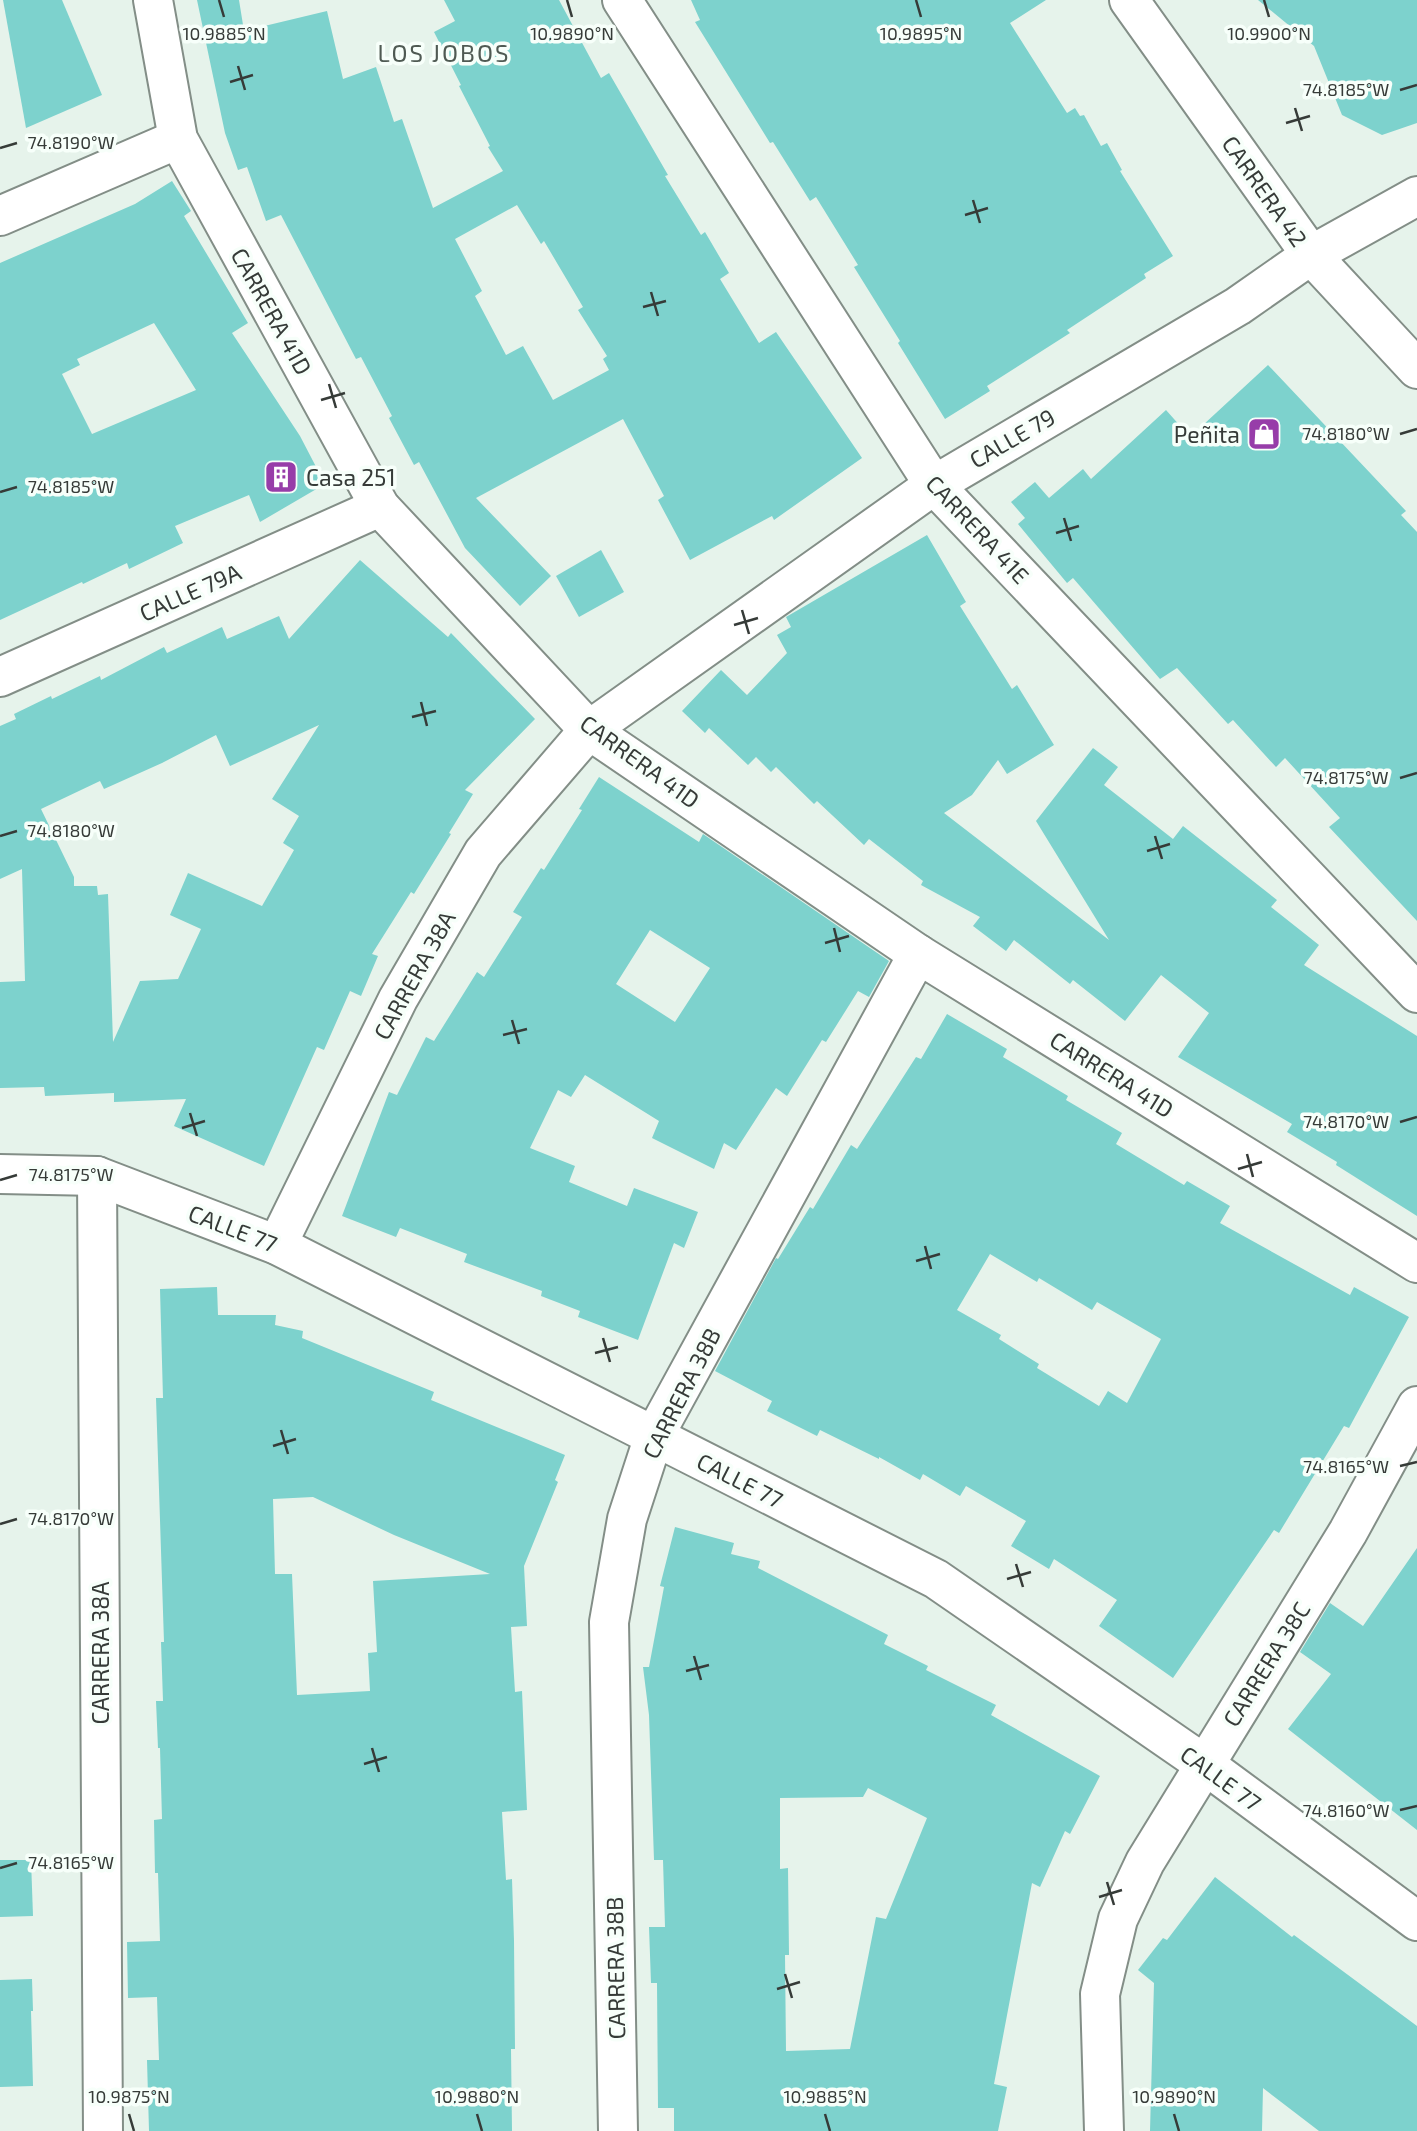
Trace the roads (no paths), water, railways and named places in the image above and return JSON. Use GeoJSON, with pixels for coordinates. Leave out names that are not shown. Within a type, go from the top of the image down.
{"type":"FeatureCollection","features":[{"type":"Feature","properties":{"kind":"street","name":"CARRERA 41D"},"geometry":{"type":"LineString","coordinates":[[153,0],[178,139],[380,507],[589,730],[918,954],[1417,1263]]}},
{"type":"Feature","properties":{"kind":"street","name":"CARRERA 41E"},"geometry":{"type":"LineString","coordinates":[[622,0],[933,485],[1417,993]]}},
{"type":"Feature","properties":{"kind":"street","name":"CARRERA 42"},"geometry":{"type":"LineString","coordinates":[[1129,0],[1311,256],[1417,369]]}},
{"type":"Feature","properties":{"kind":"street"},"geometry":{"type":"LineString","coordinates":[[0,216],[178,139]]}},
{"type":"Feature","properties":{"kind":"street","name":"CALLE 79"},"geometry":{"type":"LineString","coordinates":[[589,730],[933,485],[1238,306],[1311,256],[1417,196]]}},
{"type":"Feature","properties":{"kind":"street","name":"CALLE 79A"},"geometry":{"type":"LineString","coordinates":[[0,677],[380,507]]}},
{"type":"Feature","properties":{"kind":"street","name":"CARRERA 38A"},"geometry":{"type":"LineString","coordinates":[[277,1245],[398,999],[483,853],[589,730]]}},
{"type":"Feature","properties":{"kind":"street","name":"CARRERA 38B"},"geometry":{"type":"LineString","coordinates":[[618,2131],[609,1622],[627,1519],[654,1436],[918,954]]}},
{"type":"Feature","properties":{"kind":"street","name":"CALLE 77"},"geometry":{"type":"LineString","coordinates":[[0,1174],[97,1176],[277,1245],[936,1579],[1204,1764],[1417,1921]]}},
{"type":"Feature","properties":{"kind":"street","name":"CARRERA 38A"},"geometry":{"type":"LineString","coordinates":[[97,1176],[103,2131]]}},
{"type":"Feature","properties":{"kind":"street","name":"CARRERA 38C"},"geometry":{"type":"LineString","coordinates":[[1104,2131],[1100,1994],[1118,1919],[1145,1862],[1348,1532],[1417,1406]]}},
{"type":"Feature","properties":{"kind":"place","name":"Peñita"},"geometry":{"type":"Point","coordinates":[1264,434]}},
{"type":"Feature","properties":{"kind":"place","name":"Casa 251"},"geometry":{"type":"Point","coordinates":[281,477]}},
{"type":"Feature","properties":{"kind":"district","name":"LOS JOBOS"},"geometry":{"type":"Point","coordinates":[444,52]}}]}
